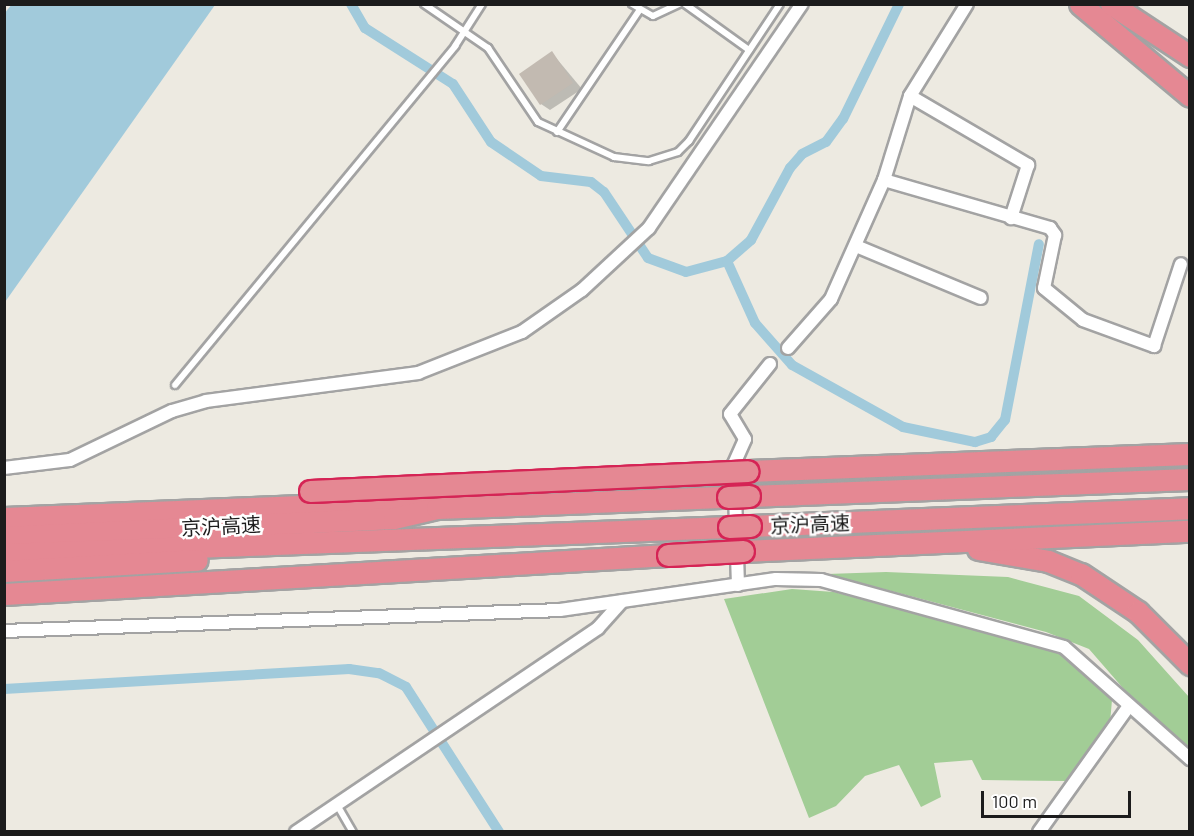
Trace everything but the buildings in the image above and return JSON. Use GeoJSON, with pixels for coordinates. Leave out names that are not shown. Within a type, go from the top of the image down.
{"type":"FeatureCollection","features":[{"type":"Feature","properties":{"kind":"highway"},"geometry":{"type":"LineString","coordinates":[[1080,4],[1190,96]]}},
{"type":"Feature","properties":{"kind":"highway"},"geometry":{"type":"LineString","coordinates":[[1112,4],[1190,57]]}},
{"type":"Feature","properties":{"kind":"highway"},"geometry":{"type":"LineString","coordinates":[[4,505],[748,471],[1190,454]]}},
{"type":"Feature","properties":{"kind":"highway","name":"京沪高速"},"geometry":{"type":"LineString","coordinates":[[4,518],[394,502],[437,508],[1190,479]]}},
{"type":"Feature","properties":{"kind":"highway","name":"京沪高速"},"geometry":{"type":"LineString","coordinates":[[4,537],[394,518],[437,508]]}},
{"type":"Feature","properties":{"kind":"highway","name":"京沪高速"},"geometry":{"type":"LineString","coordinates":[[4,554],[389,537],[430,540],[1190,508]]}},
{"type":"Feature","properties":{"kind":"highway"},"geometry":{"type":"LineString","coordinates":[[4,594],[743,551],[1190,531]]}},
{"type":"Feature","properties":{"kind":"highway","name":"京沪高速"},"geometry":{"type":"LineString","coordinates":[[4,571],[389,550],[430,540]]}},
{"type":"Feature","properties":{"kind":"highway"},"geometry":{"type":"LineString","coordinates":[[963,541],[985,552],[1048,561],[1081,574],[1138,612],[1188,662]]}},
{"type":"Feature","properties":{"kind":"street"},"geometry":{"type":"LineString","coordinates":[[4,468],[70,460],[172,411],[206,401],[381,381],[451,363],[560,308],[628,251],[641,237],[802,4]]}},
{"type":"Feature","properties":{"kind":"street"},"geometry":{"type":"LineString","coordinates":[[788,348],[824,310],[856,246],[884,180],[910,96],[967,4]]}},
{"type":"Feature","properties":{"kind":"street"},"geometry":{"type":"LineString","coordinates":[[910,96],[1028,165],[1011,219]]}},
{"type":"Feature","properties":{"kind":"street"},"geometry":{"type":"LineString","coordinates":[[884,180],[1054,231],[1044,288],[1083,320],[1154,346],[1181,264]]}},
{"type":"Feature","properties":{"kind":"street"},"geometry":{"type":"LineString","coordinates":[[856,246],[981,298]]}},
{"type":"Feature","properties":{"kind":"street"},"geometry":{"type":"LineString","coordinates":[[738,585],[734,464],[745,439],[730,414],[770,364]]}},
{"type":"Feature","properties":{"kind":"street"},"geometry":{"type":"LineString","coordinates":[[4,631],[482,615],[622,601],[738,585],[821,580],[1033,636],[1078,654],[1128,707],[1190,759]]}},
{"type":"Feature","properties":{"kind":"street"},"geometry":{"type":"LineString","coordinates":[[296,831],[415,748],[464,719],[598,628],[622,601]]}},
{"type":"Feature","properties":{"kind":"street"},"geometry":{"type":"LineString","coordinates":[[1039,831],[1128,707]]}},
{"type":"Feature","properties":{"kind":"lane"},"geometry":{"type":"LineString","coordinates":[[424,4],[465,31],[497,58],[538,122],[557,132],[631,160],[678,152],[780,4]]}},
{"type":"Feature","properties":{"kind":"lane"},"geometry":{"type":"LineString","coordinates":[[175,385],[448,54],[482,4]]}},
{"type":"Feature","properties":{"kind":"lane"},"geometry":{"type":"LineString","coordinates":[[632,4],[639,11],[660,15],[679,4]]}},
{"type":"Feature","properties":{"kind":"lane"},"geometry":{"type":"LineString","coordinates":[[685,4],[750,50]]}},
{"type":"Feature","properties":{"kind":"lane"},"geometry":{"type":"LineString","coordinates":[[557,132],[639,11]]}},
{"type":"Feature","properties":{"kind":"lane"},"geometry":{"type":"LineString","coordinates":[[336,802],[353,831]]}},
{"type":"Feature","properties":{"kind":"green space"},"geometry":{"type":"Polygon","coordinates":[[[886,572],[1008,577],[1079,596],[1138,640],[1189,697],[1189,747],[1129,695],[1089,649],[1046,632],[827,574],[886,572]]]}},
{"type":"Feature","properties":{"kind":"green space"},"geometry":{"type":"Polygon","coordinates":[[[792,589],[834,592],[1068,655],[1112,700],[1110,723],[1067,781],[982,780],[972,760],[934,763],[941,797],[921,807],[899,765],[865,776],[836,806],[809,818],[724,599],[792,589]]]}},
{"type":"Feature","properties":{"kind":"water"},"geometry":{"type":"Polygon","coordinates":[[[12,4],[215,5],[5,302],[4,14],[12,4]]]}},
{"type":"Feature","properties":{"kind":"waterway"},"geometry":{"type":"LineString","coordinates":[[351,4],[365,28],[453,84],[491,142],[541,176],[591,182],[604,192],[648,258],[686,272],[727,261],[751,240],[790,168],[802,154],[826,142],[843,119],[899,4]]}},
{"type":"Feature","properties":{"kind":"waterway"},"geometry":{"type":"LineString","coordinates":[[727,261],[755,323],[792,365],[903,427],[975,442],[991,437],[1005,420],[1039,244]]}},
{"type":"Feature","properties":{"kind":"waterway"},"geometry":{"type":"LineString","coordinates":[[4,689],[349,669],[379,673],[406,687],[499,832]]}}]}
